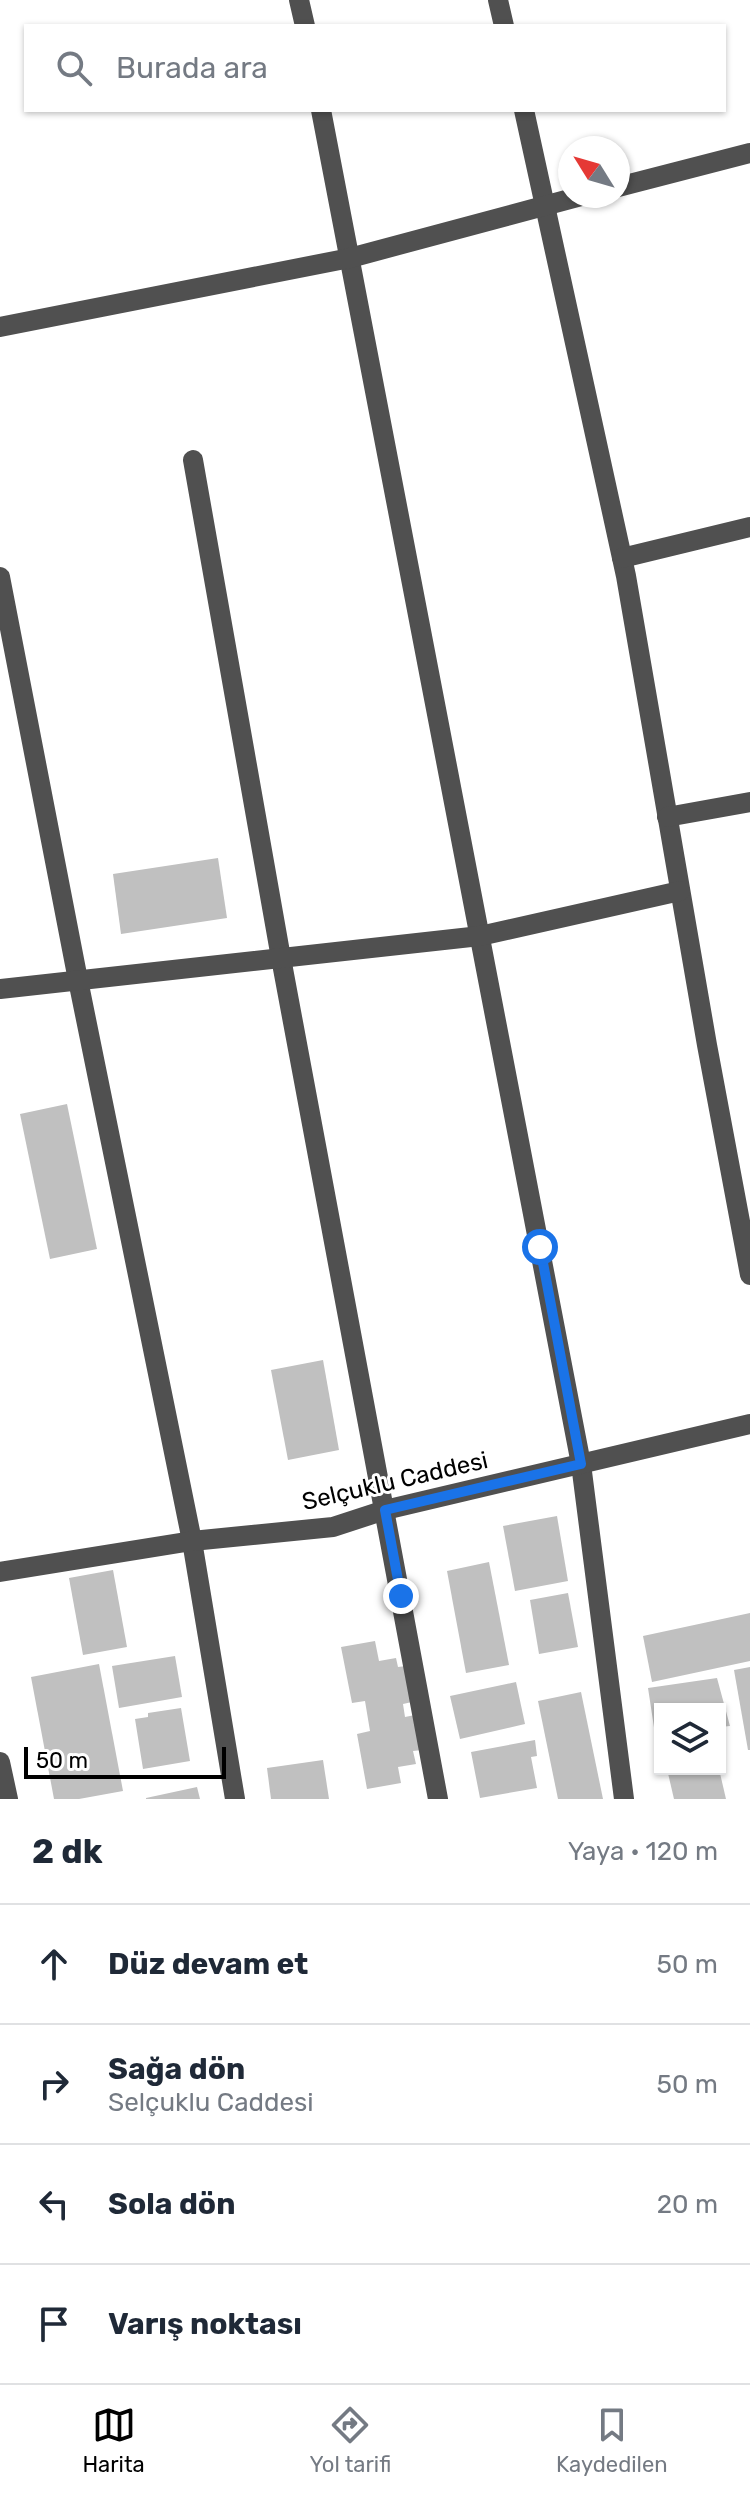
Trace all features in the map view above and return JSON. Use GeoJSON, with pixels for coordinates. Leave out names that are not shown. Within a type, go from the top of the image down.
{"type":"FeatureCollection","features":[{"type":"Feature","properties":{"kind":"street"},"geometry":{"type":"LineString","coordinates":[[299,0],[305,24]]}},
{"type":"Feature","properties":{"kind":"street"},"geometry":{"type":"LineString","coordinates":[[498,0],[504,24]]}},
{"type":"Feature","properties":{"kind":"street"},"geometry":{"type":"LineString","coordinates":[[321,112],[581,1464],[624,1799]]}},
{"type":"Feature","properties":{"kind":"street"},"geometry":{"type":"LineString","coordinates":[[524,112],[622,558],[750,1275]]}},
{"type":"Feature","properties":{"kind":"street"},"geometry":{"type":"LineString","coordinates":[[630,184],[750,153]]}},
{"type":"Feature","properties":{"kind":"street"},"geometry":{"type":"LineString","coordinates":[[0,327],[350,258],[558,202]]}},
{"type":"Feature","properties":{"kind":"street"},"geometry":{"type":"LineString","coordinates":[[193,460],[281,958],[438,1799]]}},
{"type":"Feature","properties":{"kind":"street"},"geometry":{"type":"LineString","coordinates":[[622,558],[750,527]]}},
{"type":"Feature","properties":{"kind":"street"},"geometry":{"type":"LineString","coordinates":[[0,577],[192,1541],[235,1799]]}},
{"type":"Feature","properties":{"kind":"street"},"geometry":{"type":"LineString","coordinates":[[667,817],[750,802]]}},
{"type":"Feature","properties":{"kind":"street"},"geometry":{"type":"LineString","coordinates":[[0,989],[480,936],[680,891]]}},
{"type":"Feature","properties":{"kind":"street","name":"Selçuklu Caddesi"},"geometry":{"type":"LineString","coordinates":[[0,1572],[192,1541],[333,1527],[385,1510],[750,1424]]}},
{"type":"Feature","properties":{"kind":"street"},"geometry":{"type":"LineString","coordinates":[[0,1762],[8,1799]]}},
{"type":"Feature","properties":{"kind":"building"},"geometry":{"type":"Polygon","coordinates":[[[218,858],[227,918],[121,934],[113,874],[218,858]]]}},
{"type":"Feature","properties":{"kind":"building"},"geometry":{"type":"Polygon","coordinates":[[[67,1104],[97,1249],[50,1259],[20,1114],[67,1104]]]}},
{"type":"Feature","properties":{"kind":"building"},"geometry":{"type":"Polygon","coordinates":[[[323,1360],[339,1450],[288,1460],[271,1370],[323,1360]]]}},
{"type":"Feature","properties":{"kind":"building"},"geometry":{"type":"Polygon","coordinates":[[[557,1516],[568,1581],[515,1591],[503,1526],[557,1516]]]}},
{"type":"Feature","properties":{"kind":"building"},"geometry":{"type":"Polygon","coordinates":[[[489,1562],[509,1665],[466,1673],[447,1571],[489,1562]]]}},
{"type":"Feature","properties":{"kind":"building"},"geometry":{"type":"Polygon","coordinates":[[[113,1570],[127,1647],[83,1655],[69,1578],[113,1570]]]}},
{"type":"Feature","properties":{"kind":"building"},"geometry":{"type":"Polygon","coordinates":[[[568,1593],[578,1647],[539,1654],[530,1600],[568,1593]]]}},
{"type":"Feature","properties":{"kind":"building"},"geometry":{"type":"Polygon","coordinates":[[[750,1613],[750,1661],[652,1682],[643,1636],[750,1613]]]}},
{"type":"Feature","properties":{"kind":"building"},"geometry":{"type":"Polygon","coordinates":[[[375,1641],[379,1661],[396,1658],[398,1667],[406,1666],[412,1702],[403,1704],[405,1717],[415,1715],[422,1750],[413,1751],[416,1764],[398,1767],[401,1783],[367,1789],[357,1734],[370,1731],[365,1701],[352,1703],[341,1647],[375,1641]]]}},
{"type":"Feature","properties":{"kind":"building"},"geometry":{"type":"Polygon","coordinates":[[[175,1656],[182,1697],[119,1708],[112,1666],[175,1656]]]}},
{"type":"Feature","properties":{"kind":"building"},"geometry":{"type":"Polygon","coordinates":[[[99,1664],[123,1791],[79,1799],[54,1799],[31,1677],[99,1664]]]}},
{"type":"Feature","properties":{"kind":"building"},"geometry":{"type":"Polygon","coordinates":[[[750,1667],[750,1750],[748,1750],[734,1670],[750,1667]]]}},
{"type":"Feature","properties":{"kind":"building"},"geometry":{"type":"Polygon","coordinates":[[[717,1678],[724,1703],[654,1703],[654,1727],[648,1688],[717,1678]]]}},
{"type":"Feature","properties":{"kind":"building"},"geometry":{"type":"Polygon","coordinates":[[[516,1682],[525,1724],[460,1739],[450,1696],[516,1682]]]}},
{"type":"Feature","properties":{"kind":"building"},"geometry":{"type":"Polygon","coordinates":[[[581,1692],[603,1799],[558,1799],[538,1701],[581,1692]]]}},
{"type":"Feature","properties":{"kind":"building"},"geometry":{"type":"Polygon","coordinates":[[[181,1708],[190,1761],[143,1769],[135,1719],[148,1717],[148,1713],[181,1708]]]}},
{"type":"Feature","properties":{"kind":"building"},"geometry":{"type":"Polygon","coordinates":[[[535,1740],[537,1756],[531,1757],[537,1788],[480,1798],[471,1752],[535,1740]]]}},
{"type":"Feature","properties":{"kind":"building"},"geometry":{"type":"Polygon","coordinates":[[[323,1760],[329,1799],[271,1799],[267,1768],[323,1760]]]}},
{"type":"Feature","properties":{"kind":"building"},"geometry":{"type":"Polygon","coordinates":[[[668,1775],[720,1775],[726,1799],[674,1799],[668,1775]]]}},
{"type":"Feature","properties":{"kind":"building"},"geometry":{"type":"Polygon","coordinates":[[[197,1787],[200,1799],[146,1799],[146,1798],[197,1787]]]}},
{"type":"Feature","properties":{"kind":"route"},"geometry":{"type":"LineString","coordinates":[[401,1596],[385,1510],[581,1464],[540,1247]]}}]}
